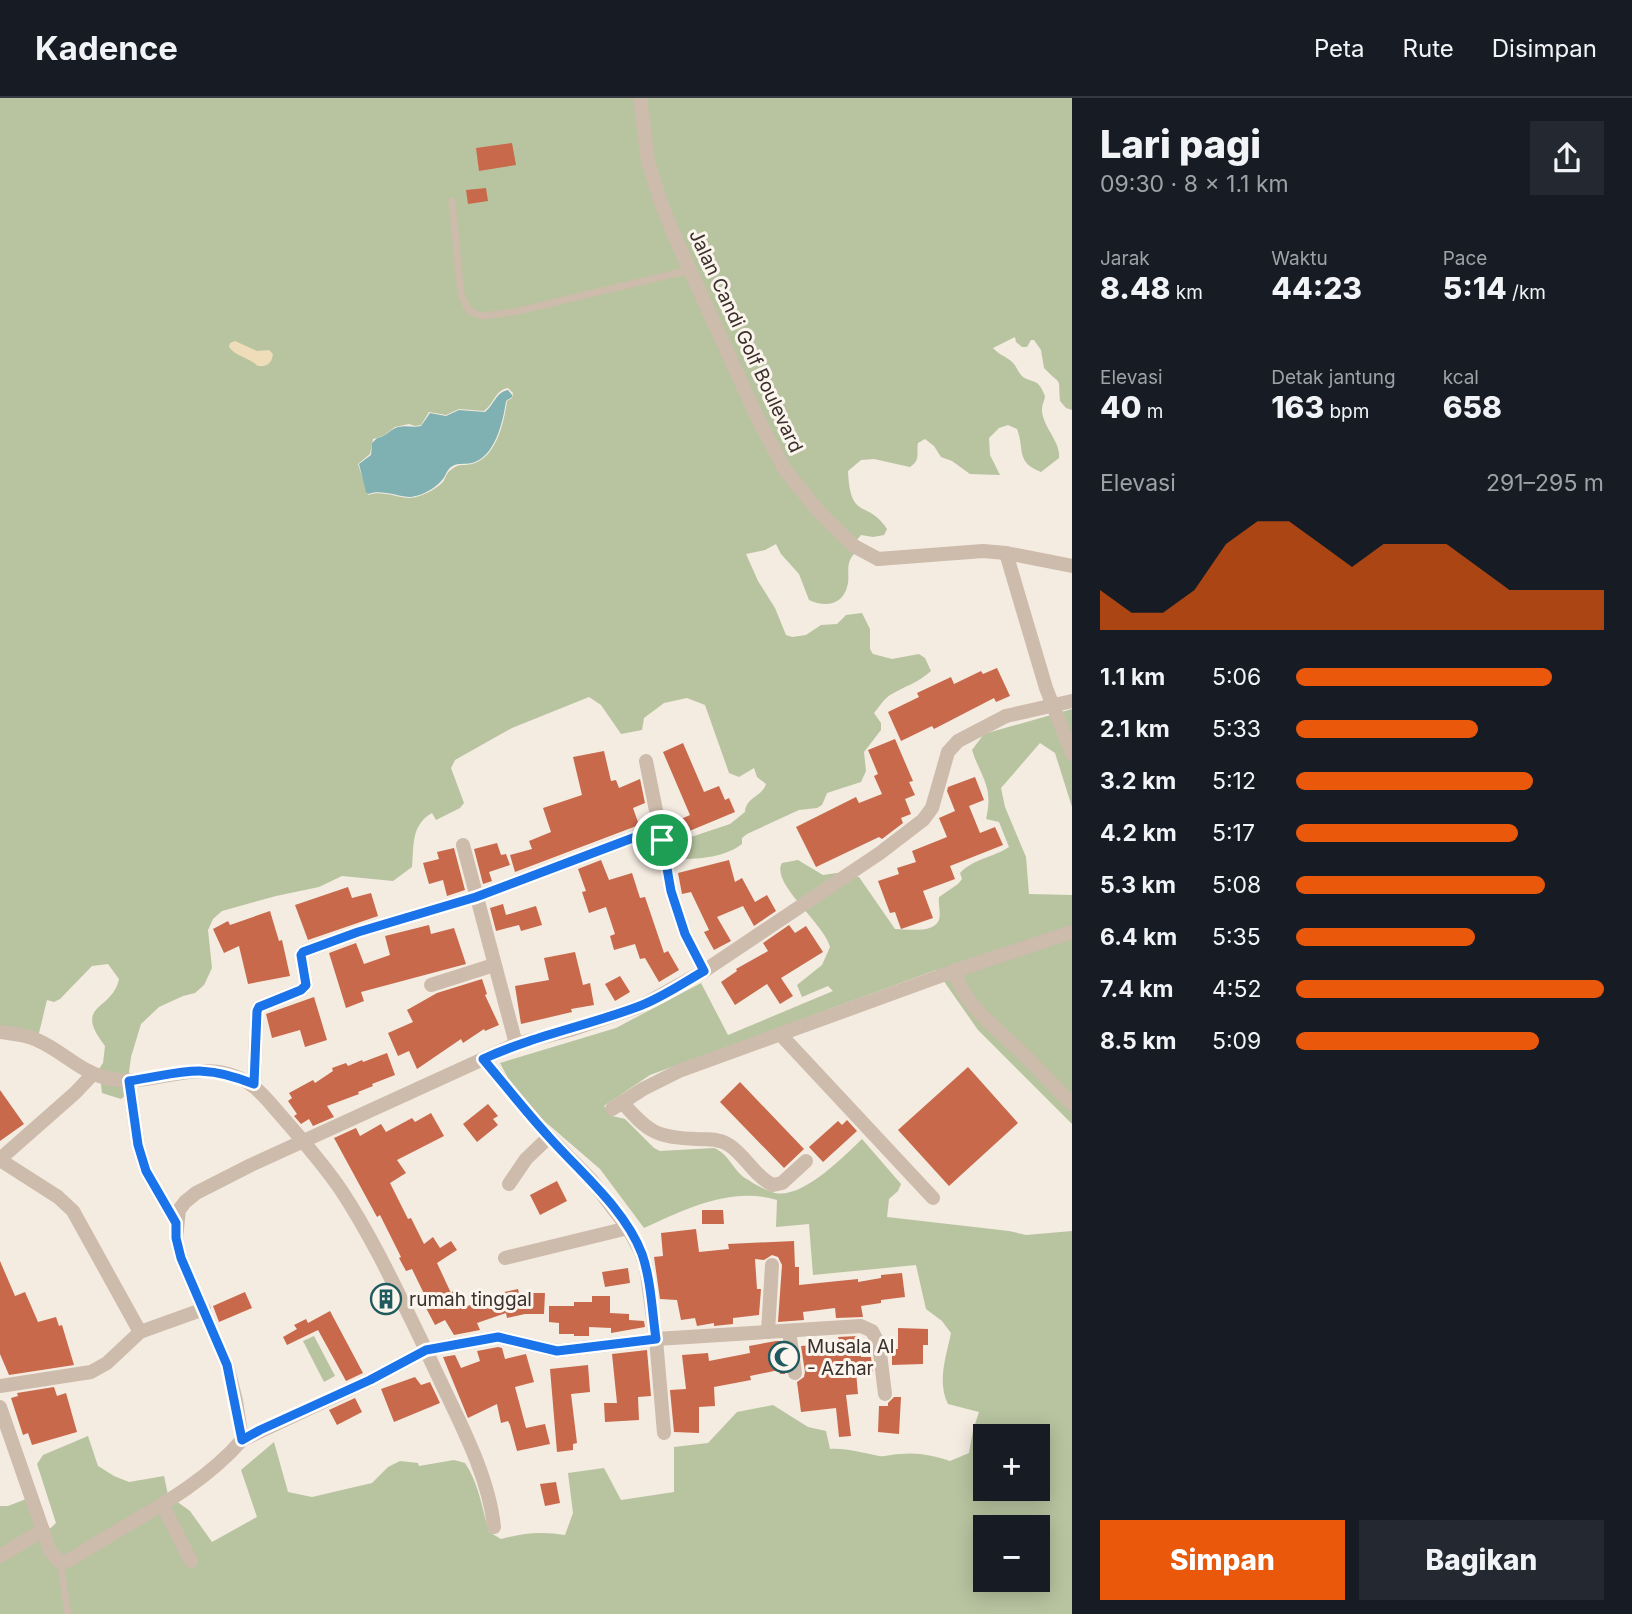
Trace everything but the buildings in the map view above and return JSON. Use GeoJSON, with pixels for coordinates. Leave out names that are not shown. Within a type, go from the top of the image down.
{"type":"FeatureCollection","features":[{"type":"Feature","properties":{"kind":"street","name":"Jalan Candi Golf Boulevard"},"geometry":{"type":"LineString","coordinates":[[640,98],[651,171],[661,203],[758,419],[785,470],[820,513],[854,547],[878,559],[983,551],[1072,566]]}},
{"type":"Feature","properties":{"kind":"street"},"geometry":{"type":"LineString","coordinates":[[1006,553],[1046,688],[1072,754]]}},
{"type":"Feature","properties":{"kind":"street"},"geometry":{"type":"LineString","coordinates":[[242,1440],[227,1365],[181,1258],[176,1238],[179,1210],[185,1202],[196,1193],[516,1044],[570,1030],[641,1006],[704,971],[880,853],[923,820],[932,808],[946,759],[958,741],[1006,716],[1072,701]]}},
{"type":"Feature","properties":{"kind":"street"},"geometry":{"type":"LineString","coordinates":[[646,761],[675,901],[685,934],[704,971]]}},
{"type":"Feature","properties":{"kind":"street"},"geometry":{"type":"LineString","coordinates":[[254,1084],[257,1011],[259,1007],[301,990],[306,985],[301,955],[303,952],[358,932],[476,897],[646,833],[654,833],[662,840]]}},
{"type":"Feature","properties":{"kind":"street"},"geometry":{"type":"LineString","coordinates":[[463,845],[516,1044]]}},
{"type":"Feature","properties":{"kind":"street"},"geometry":{"type":"LineString","coordinates":[[806,1161],[782,1183],[774,1185],[763,1178],[730,1145],[709,1139],[670,1138],[647,1128],[617,1105],[679,1071],[954,971],[1072,932]]}},
{"type":"Feature","properties":{"kind":"street"},"geometry":{"type":"LineString","coordinates":[[430,985],[494,965]]}},
{"type":"Feature","properties":{"kind":"street"},"geometry":{"type":"LineString","coordinates":[[954,971],[961,991],[990,1024],[1072,1104]]}},
{"type":"Feature","properties":{"kind":"street"},"geometry":{"type":"LineString","coordinates":[[0,1032],[36,1039],[93,1074],[112,1080],[129,1081],[192,1070],[208,1070],[229,1074],[254,1084],[304,1142],[341,1192],[379,1258],[426,1350],[478,1464],[489,1495],[494,1527]]}},
{"type":"Feature","properties":{"kind":"street"},"geometry":{"type":"LineString","coordinates":[[779,1034],[933,1198]]}},
{"type":"Feature","properties":{"kind":"street"},"geometry":{"type":"LineString","coordinates":[[483,1059],[548,1137],[592,1181],[628,1227],[641,1252],[646,1267],[656,1339],[664,1433]]}},
{"type":"Feature","properties":{"kind":"street"},"geometry":{"type":"LineString","coordinates":[[93,1074],[0,1159],[58,1197],[73,1211],[140,1332]]}},
{"type":"Feature","properties":{"kind":"street"},"geometry":{"type":"LineString","coordinates":[[129,1081],[138,1145],[146,1171],[176,1223]]}},
{"type":"Feature","properties":{"kind":"street"},"geometry":{"type":"LineString","coordinates":[[509,1184],[526,1159],[548,1137]]}},
{"type":"Feature","properties":{"kind":"street"},"geometry":{"type":"LineString","coordinates":[[505,1258],[628,1227]]}},
{"type":"Feature","properties":{"kind":"street"},"geometry":{"type":"LineString","coordinates":[[768,1332],[772,1265]]}},
{"type":"Feature","properties":{"kind":"street"},"geometry":{"type":"LineString","coordinates":[[0,1386],[91,1372],[107,1363],[140,1332],[204,1309]]}},
{"type":"Feature","properties":{"kind":"street"},"geometry":{"type":"LineString","coordinates":[[0,1407],[50,1551],[60,1562],[70,1560],[163,1506],[214,1469],[242,1440],[370,1380],[426,1350],[498,1337],[557,1351],[656,1339],[861,1326],[872,1331],[878,1345],[885,1394]]}},
{"type":"Feature","properties":{"kind":"street"},"geometry":{"type":"LineString","coordinates":[[789,1331],[795,1373]]}},
{"type":"Feature","properties":{"kind":"street"},"geometry":{"type":"LineString","coordinates":[[163,1506],[191,1561]]}},
{"type":"Feature","properties":{"kind":"street"},"geometry":{"type":"LineString","coordinates":[[0,1556],[43,1530]]}},
{"type":"Feature","properties":{"kind":"lane"},"geometry":{"type":"LineString","coordinates":[[452,201],[461,295],[469,310],[482,316],[514,312],[691,270]]}},
{"type":"Feature","properties":{"kind":"lane"},"geometry":{"type":"LineString","coordinates":[[60,1562],[68,1614]]}},
{"type":"Feature","properties":{"kind":"green space"},"geometry":{"type":"Polygon","coordinates":[[[0,98],[1072,98],[1072,410],[1060,401],[1058,382],[1044,368],[1041,350],[1034,340],[1031,340],[1027,347],[1022,347],[1015,337],[993,348],[1013,363],[1021,375],[1037,383],[1042,389],[1045,396],[1043,415],[1057,446],[1059,458],[1041,472],[1033,468],[1024,459],[1017,429],[1008,425],[999,428],[989,438],[990,455],[1000,475],[970,474],[952,461],[941,457],[925,439],[918,443],[917,459],[910,467],[874,459],[861,460],[848,471],[852,497],[856,504],[873,514],[887,529],[884,535],[861,535],[852,546],[854,554],[848,566],[845,593],[832,603],[821,604],[809,600],[799,574],[781,554],[776,544],[765,550],[746,554],[786,635],[806,635],[821,625],[837,624],[846,615],[862,613],[870,629],[870,649],[873,654],[892,659],[919,654],[925,658],[931,671],[890,695],[874,713],[881,723],[881,730],[864,752],[866,771],[861,782],[827,793],[822,805],[817,808],[799,810],[747,834],[742,838],[742,844],[728,852],[704,858],[679,859],[673,848],[676,842],[730,824],[745,812],[748,803],[766,784],[757,777],[754,768],[739,777],[729,773],[705,705],[687,698],[664,703],[644,718],[642,730],[621,734],[601,705],[589,697],[512,728],[455,760],[451,768],[464,803],[460,808],[436,820],[432,813],[420,823],[415,836],[412,867],[393,881],[342,876],[319,887],[222,911],[213,919],[208,930],[212,968],[204,985],[195,993],[159,1007],[141,1024],[131,1057],[126,1095],[121,1099],[102,1093],[99,1069],[103,1063],[105,1046],[92,1022],[93,1015],[115,990],[119,979],[108,964],[92,966],[60,999],[54,1002],[47,1000],[36,1036],[0,1029],[0,98]],[[508,388],[504,389],[484,411],[459,409],[446,415],[429,412],[421,425],[395,427],[383,436],[373,439],[370,454],[358,464],[368,495],[378,493],[409,498],[428,493],[440,485],[455,467],[480,460],[493,447],[504,419],[507,401],[512,398],[513,393],[508,388]]]}},
{"type":"Feature","properties":{"kind":"green space"},"geometry":{"type":"Polygon","coordinates":[[[1072,709],[1072,807],[1055,753],[1040,743],[1001,788],[1005,807],[1026,857],[1029,894],[1072,895],[1072,1124],[978,1030],[936,970],[650,1075],[604,1106],[612,1116],[625,1119],[654,1148],[660,1151],[714,1148],[745,1178],[775,1193],[786,1193],[810,1183],[862,1139],[901,1184],[889,1199],[887,1217],[1026,1235],[1072,1231],[1072,1614],[0,1614],[0,1506],[26,1499],[39,1539],[56,1523],[37,1464],[43,1455],[88,1436],[98,1466],[114,1476],[129,1482],[164,1476],[168,1495],[190,1511],[212,1542],[257,1517],[241,1470],[274,1442],[288,1492],[312,1497],[372,1483],[388,1467],[400,1461],[418,1463],[419,1466],[454,1460],[465,1463],[470,1471],[489,1532],[501,1539],[533,1533],[565,1535],[573,1513],[568,1473],[604,1468],[621,1500],[674,1492],[674,1447],[708,1443],[737,1412],[773,1405],[808,1427],[826,1431],[830,1449],[882,1456],[920,1454],[950,1461],[969,1453],[973,1430],[973,1501],[1050,1501],[1050,1424],[975,1424],[979,1412],[948,1404],[943,1378],[951,1333],[942,1321],[926,1309],[916,1265],[813,1275],[809,1224],[776,1227],[777,1200],[760,1196],[709,1202],[644,1228],[600,1169],[542,1119],[508,1078],[500,1063],[616,1028],[701,983],[728,1035],[833,991],[828,986],[802,997],[797,985],[822,965],[830,947],[826,937],[790,892],[780,871],[782,863],[798,860],[823,875],[837,873],[859,877],[895,929],[919,930],[936,924],[940,918],[939,897],[958,884],[962,879],[960,873],[971,864],[1009,847],[999,822],[986,819],[987,790],[972,750],[984,734],[1072,709]]]}},
{"type":"Feature","properties":{"kind":"green space"},"geometry":{"type":"Polygon","coordinates":[[[314,1336],[335,1376],[324,1382],[303,1341],[314,1336]]]}},
{"type":"Feature","properties":{"kind":"sand"},"geometry":{"type":"Polygon","coordinates":[[[235,341],[257,351],[269,350],[273,354],[270,362],[258,366],[238,355],[229,347],[230,343],[235,341]]]}},
{"type":"Feature","properties":{"kind":"water"},"geometry":{"type":"Polygon","coordinates":[[[508,390],[512,397],[506,401],[503,419],[487,454],[472,463],[454,465],[436,486],[418,495],[409,497],[366,492],[359,464],[371,455],[372,443],[377,438],[398,427],[421,426],[430,413],[446,416],[459,410],[485,412],[501,393],[508,390]]]}},
{"type":"Feature","properties":{"kind":"place","name":"rumah tinggal"},"geometry":{"type":"Point","coordinates":[386,1299]}},
{"type":"Feature","properties":{"kind":"place","name":"Musala Al - Azhar"},"geometry":{"type":"Point","coordinates":[784,1357]}},
{"type":"Feature","properties":{"kind":"route"},"geometry":{"type":"LineString","coordinates":[[646,833],[654,833],[662,840],[671,891],[685,934],[704,971],[641,1006],[570,1030],[516,1044],[483,1059],[548,1137],[592,1181],[628,1227],[646,1267],[656,1339],[557,1351],[498,1337],[426,1350],[370,1380],[242,1440],[227,1365],[181,1258],[176,1238],[176,1223],[146,1171],[138,1145],[129,1081],[192,1070],[208,1070],[229,1074],[254,1084],[257,1011],[259,1007],[301,990],[306,985],[301,955],[303,952],[358,932],[476,897],[646,833]]}}]}
